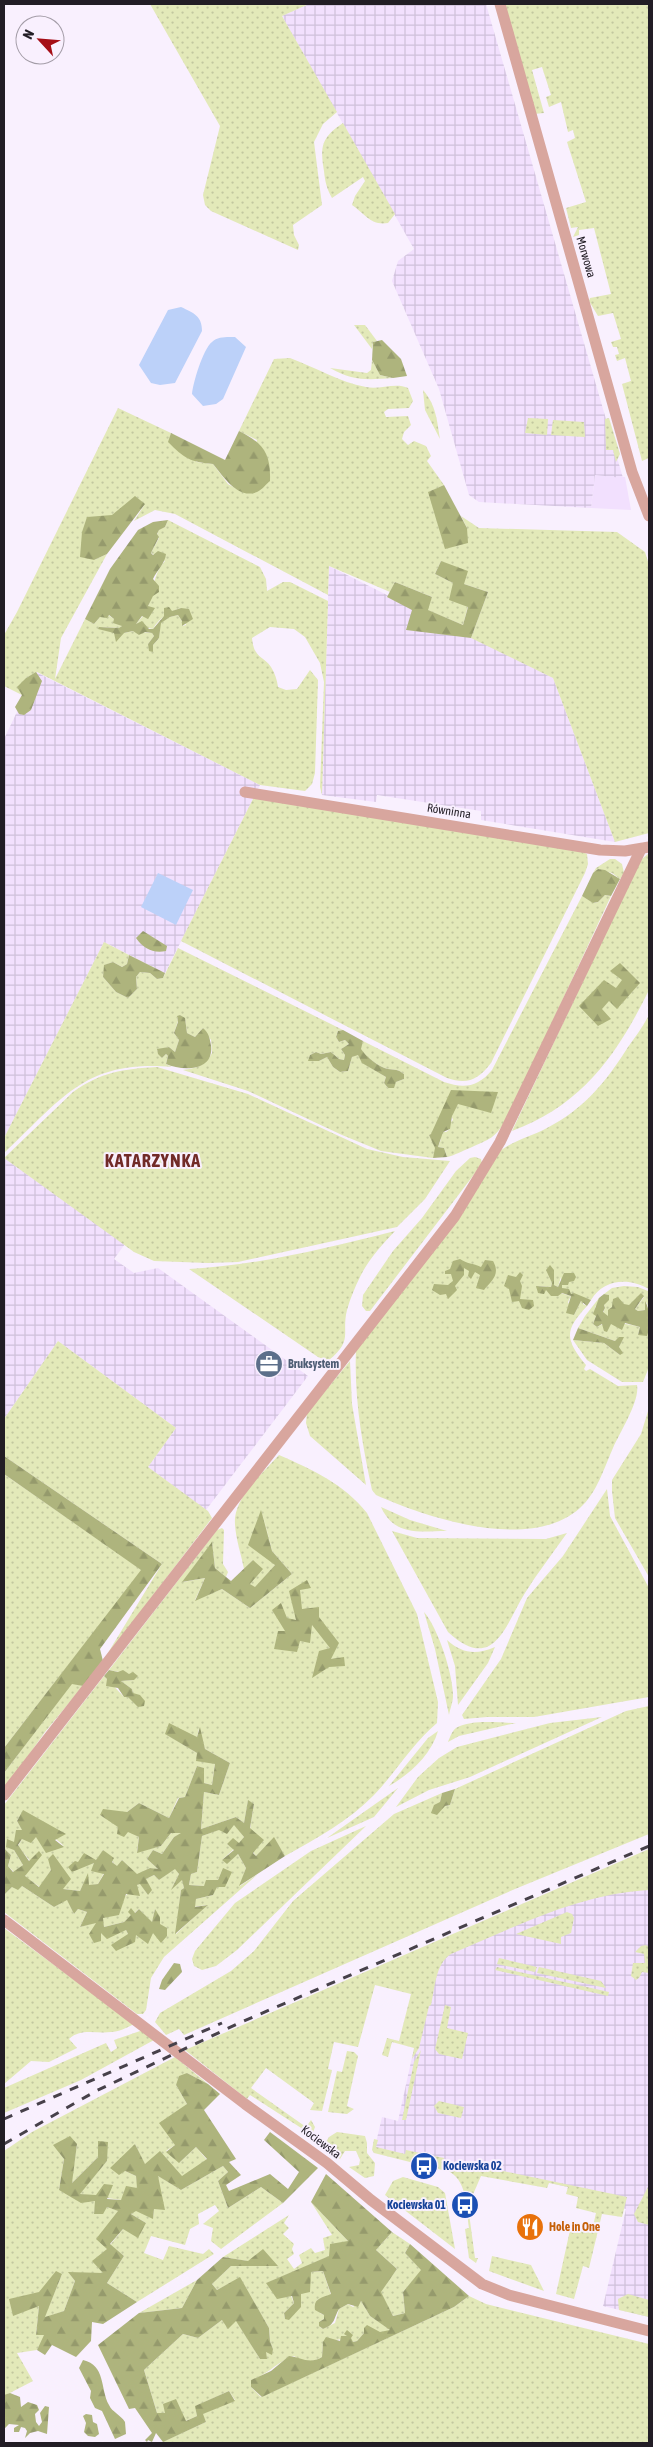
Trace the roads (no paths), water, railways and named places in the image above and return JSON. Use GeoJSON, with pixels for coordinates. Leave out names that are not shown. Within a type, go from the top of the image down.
{"type":"FeatureCollection","features":[{"type":"Feature","properties":{"kind":"street","name":"Morwowa"},"geometry":{"type":"LineString","coordinates":[[500,4],[632,472],[649,516]]}},
{"type":"Feature","properties":{"kind":"street","name":"Równinna"},"geometry":{"type":"LineString","coordinates":[[245,792],[600,850],[645,848]]}},
{"type":"Feature","properties":{"kind":"street"},"geometry":{"type":"LineString","coordinates":[[4,1795],[455,1216],[500,1142],[645,848]]}},
{"type":"Feature","properties":{"kind":"street","name":"Kociewska"},"geometry":{"type":"LineString","coordinates":[[4,1920],[231,2093],[328,2163],[383,2210],[482,2284],[509,2295],[649,2331]]}},
{"type":"Feature","properties":{"kind":"water"},"geometry":{"type":"Polygon","coordinates":[[[181,307],[199,318],[202,331],[175,383],[160,385],[151,383],[139,365],[168,310],[181,307]]]}},
{"type":"Feature","properties":{"kind":"water"},"geometry":{"type":"Polygon","coordinates":[[[235,337],[246,347],[223,399],[216,404],[203,406],[192,394],[196,375],[205,352],[212,342],[217,339],[235,337]]]}},
{"type":"Feature","properties":{"kind":"water"},"geometry":{"type":"Polygon","coordinates":[[[158,873],[193,890],[176,925],[141,907],[158,873]]]}},
{"type":"Feature","properties":{"kind":"railway"},"geometry":{"type":"LineString","coordinates":[[4,2144],[96,2091],[237,2024],[649,1846]]}},
{"type":"Feature","properties":{"kind":"railway"},"geometry":{"type":"LineString","coordinates":[[4,2119],[222,2023]]}},
{"type":"Feature","properties":{"kind":"place","name":"Bruksystem"},"geometry":{"type":"Point","coordinates":[269,1364]}},
{"type":"Feature","properties":{"kind":"place","name":"Kociewska 02"},"geometry":{"type":"Point","coordinates":[424,2166]}},
{"type":"Feature","properties":{"kind":"place","name":"Kociewska 01"},"geometry":{"type":"Point","coordinates":[465,2205]}},
{"type":"Feature","properties":{"kind":"place","name":"Hole in One"},"geometry":{"type":"Point","coordinates":[530,2227]}},
{"type":"Feature","properties":{"kind":"district","name":"KATARZYNKA"},"geometry":{"type":"Point","coordinates":[153,1160]}}]}
